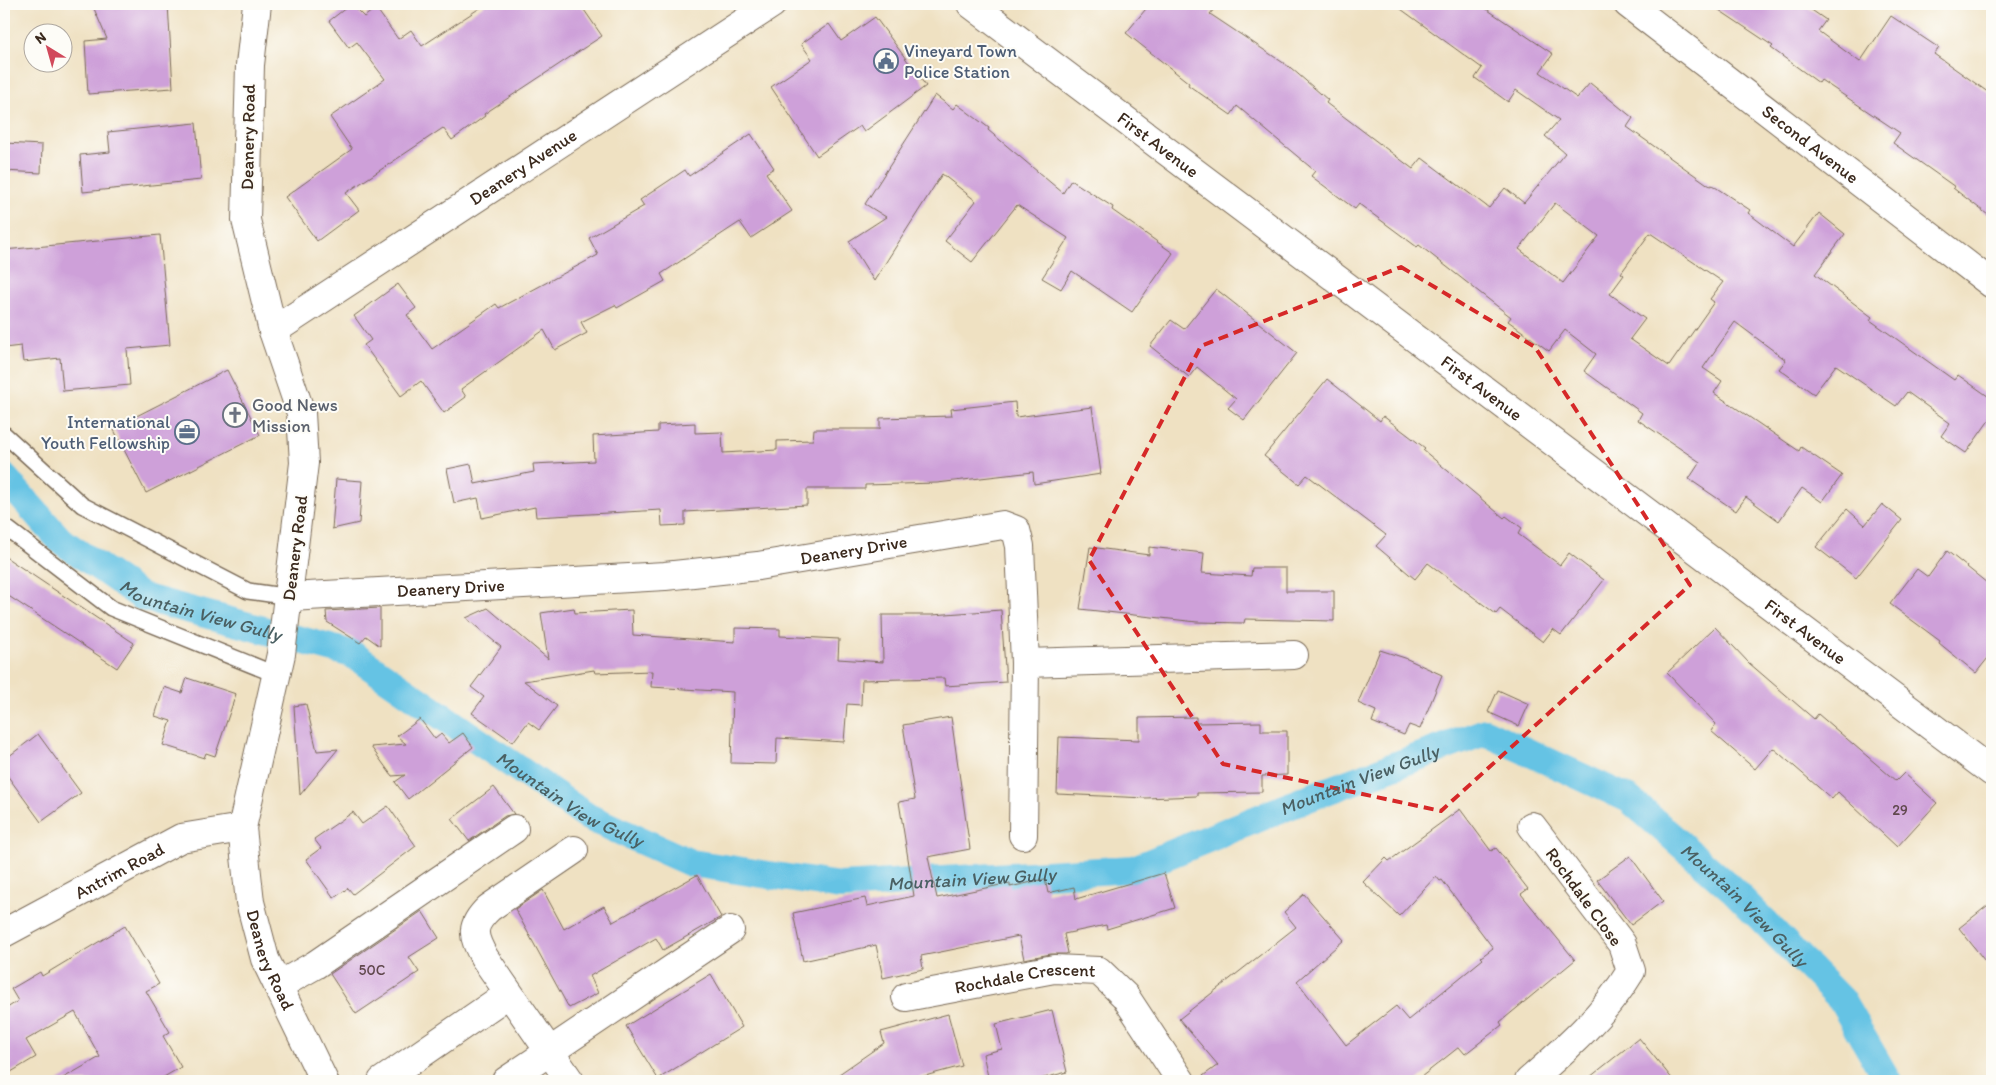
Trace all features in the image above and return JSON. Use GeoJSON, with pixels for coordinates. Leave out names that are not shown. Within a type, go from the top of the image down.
{"type":"FeatureCollection","features":[{"type":"Feature","properties":{"kind":"street","name":"Deanery Road"},"geometry":{"type":"LineString","coordinates":[[258,4],[250,65],[246,220],[273,331],[302,413],[304,464],[290,597],[281,654],[242,828],[250,902],[265,959],[324,1081]]}},
{"type":"Feature","properties":{"kind":"street","name":"Deanery Avenue"},"geometry":{"type":"LineString","coordinates":[[273,331],[772,4]]}},
{"type":"Feature","properties":{"kind":"street","name":"First Avenue"},"geometry":{"type":"LineString","coordinates":[[971,4],[1992,772]]}},
{"type":"Feature","properties":{"kind":"street","name":"Second Avenue"},"geometry":{"type":"LineString","coordinates":[[1628,4],[1992,284]]}},
{"type":"Feature","properties":{"kind":"street","name":"Deanery Drive"},"geometry":{"type":"LineString","coordinates":[[290,597],[665,576],[758,566],[1003,525],[1016,530],[1020,546],[1026,663]]}},
{"type":"Feature","properties":{"kind":"street"},"geometry":{"type":"LineString","coordinates":[[1023,835],[1026,663],[1294,655]]}},
{"type":"Feature","properties":{"kind":"street","name":"Rochdale Close"},"geometry":{"type":"LineString","coordinates":[[1530,1081],[1573,1042],[1616,996],[1631,971],[1622,944],[1532,826]]}},
{"type":"Feature","properties":{"kind":"street","name":"Antrim Road"},"geometry":{"type":"LineString","coordinates":[[4,933],[181,838],[242,828]]}},
{"type":"Feature","properties":{"kind":"street"},"geometry":{"type":"LineString","coordinates":[[278,986],[316,965],[514,829]]}},
{"type":"Feature","properties":{"kind":"street"},"geometry":{"type":"LineString","coordinates":[[570,1081],[508,994],[476,943],[474,931],[478,918],[489,908],[574,850]]}},
{"type":"Feature","properties":{"kind":"street"},"geometry":{"type":"LineString","coordinates":[[506,1081],[730,930]]}},
{"type":"Feature","properties":{"kind":"street","name":"Rochdale Crescent"},"geometry":{"type":"LineString","coordinates":[[906,997],[1054,970],[1099,971],[1125,996],[1181,1081]]}},
{"type":"Feature","properties":{"kind":"street"},"geometry":{"type":"LineString","coordinates":[[382,1081],[508,994]]}},
{"type":"Feature","properties":{"kind":"lane"},"geometry":{"type":"LineString","coordinates":[[4,434],[82,505],[248,591],[290,597]]}},
{"type":"Feature","properties":{"kind":"lane"},"geometry":{"type":"LineString","coordinates":[[4,526],[110,608],[281,654]]}},
{"type":"Feature","properties":{"kind":"highlighted area"},"geometry":{"type":"Polygon","coordinates":[[[1401,267],[1535,347],[1690,585],[1441,811],[1223,764],[1089,560],[1201,346],[1401,267]]]}},
{"type":"Feature","properties":{"kind":"building"},"geometry":{"type":"Polygon","coordinates":[[[92,4],[168,4],[173,88],[88,94],[85,41],[107,39],[92,4]]]}},
{"type":"Feature","properties":{"kind":"building"},"geometry":{"type":"Polygon","coordinates":[[[351,4],[364,17],[376,8],[398,39],[411,30],[422,46],[486,4],[580,4],[602,36],[484,114],[485,116],[452,140],[443,128],[346,193],[359,210],[317,241],[285,197],[352,149],[330,117],[385,79],[357,42],[349,48],[329,21],[351,4]]]}},
{"type":"Feature","properties":{"kind":"building"},"geometry":{"type":"Polygon","coordinates":[[[1150,4],[1218,4],[1210,14],[1291,68],[1328,100],[1326,103],[1413,169],[1422,158],[1489,208],[1505,188],[1524,203],[1565,153],[1545,136],[1559,120],[1516,90],[1508,102],[1475,78],[1482,68],[1394,4],[1479,4],[1553,54],[1540,72],[1577,98],[1590,83],[1633,118],[1627,127],[1710,186],[1712,185],[1750,210],[1748,213],[1793,247],[1819,213],[1845,234],[1815,274],[1872,317],[1870,320],[1954,380],[1958,375],[1992,399],[1992,416],[1966,453],[1941,436],[1950,423],[1907,392],[1896,406],[1836,365],[1814,394],[1779,369],[1786,360],[1735,322],[1703,368],[1722,381],[1714,393],[1799,451],[1801,447],[1842,475],[1822,502],[1802,488],[1779,521],[1746,497],[1736,511],[1689,479],[1700,462],[1638,420],[1642,413],[1584,371],[1596,354],[1565,330],[1549,351],[1508,321],[1511,317],[1419,245],[1417,247],[1359,204],[1355,209],[1311,176],[1315,171],[1237,106],[1231,115],[1188,85],[1189,83],[1126,33],[1150,4]],[[1555,203],[1519,249],[1563,283],[1599,236],[1555,203]],[[1650,233],[1621,273],[1624,275],[1610,294],[1645,319],[1630,339],[1669,366],[1714,302],[1710,299],[1723,282],[1650,233]]]}},
{"type":"Feature","properties":{"kind":"building"},"geometry":{"type":"Polygon","coordinates":[[[1710,4],[1803,4],[1826,20],[1818,31],[1860,62],[1891,16],[1939,48],[1934,54],[1992,95],[1992,218],[1953,188],[1955,187],[1893,143],[1900,133],[1821,80],[1819,83],[1771,48],[1773,46],[1710,4]]]}},
{"type":"Feature","properties":{"kind":"building"},"geometry":{"type":"Polygon","coordinates":[[[875,17],[926,86],[864,132],[860,126],[817,156],[771,87],[812,59],[801,44],[829,24],[841,41],[875,17]]]}},
{"type":"Feature","properties":{"kind":"building"},"geometry":{"type":"Polygon","coordinates":[[[935,95],[953,109],[957,104],[989,128],[988,130],[1063,193],[1071,180],[1113,207],[1112,210],[1173,253],[1132,312],[1072,271],[1061,289],[1042,278],[1068,238],[1017,205],[972,262],[945,241],[976,201],[942,174],[874,281],[849,241],[886,217],[865,204],[935,95]]]}},
{"type":"Feature","properties":{"kind":"building"},"geometry":{"type":"Polygon","coordinates":[[[196,123],[201,180],[83,192],[80,155],[110,152],[108,132],[196,123]]]}},
{"type":"Feature","properties":{"kind":"building"},"geometry":{"type":"Polygon","coordinates":[[[751,134],[774,168],[766,173],[792,211],[751,238],[740,222],[661,274],[665,281],[617,308],[615,305],[581,322],[587,333],[555,350],[544,330],[461,389],[466,397],[444,413],[421,381],[401,396],[364,345],[371,340],[354,316],[398,284],[416,308],[407,315],[432,349],[496,304],[499,308],[598,255],[589,238],[644,206],[640,200],[685,170],[689,176],[751,134]]]}},
{"type":"Feature","properties":{"kind":"building"},"geometry":{"type":"Polygon","coordinates":[[[4,143],[42,145],[41,173],[4,171],[4,143]]]}},
{"type":"Feature","properties":{"kind":"building"},"geometry":{"type":"Polygon","coordinates":[[[160,235],[170,345],[127,349],[130,385],[63,391],[60,358],[23,362],[21,346],[4,348],[4,250],[160,235]]]}},
{"type":"Feature","properties":{"kind":"building"},"geometry":{"type":"Polygon","coordinates":[[[1216,289],[1297,353],[1244,420],[1228,408],[1236,399],[1197,367],[1189,377],[1150,346],[1171,320],[1184,329],[1216,289]]]}},
{"type":"Feature","properties":{"kind":"building","name":"International Youth Fellowship"},"geometry":{"type":"Polygon","coordinates":[[[227,370],[260,435],[146,493],[113,428],[227,370]]]}},
{"type":"Feature","properties":{"kind":"building"},"geometry":{"type":"Polygon","coordinates":[[[1327,379],[1380,421],[1383,416],[1425,448],[1423,450],[1504,518],[1506,516],[1522,528],[1518,534],[1560,565],[1569,553],[1604,580],[1561,635],[1553,629],[1543,642],[1500,609],[1496,614],[1428,563],[1415,579],[1376,546],[1386,535],[1307,475],[1299,484],[1264,456],[1327,379]]]}},
{"type":"Feature","properties":{"kind":"building"},"geometry":{"type":"Polygon","coordinates":[[[1015,402],[1016,417],[1092,407],[1101,474],[1034,484],[1033,472],[937,483],[865,485],[865,489],[807,489],[807,505],[685,512],[685,525],[662,526],[661,510],[536,517],[535,507],[482,518],[478,498],[454,503],[447,469],[471,464],[475,484],[534,472],[533,464],[594,461],[593,436],[658,432],[658,425],[695,423],[695,433],[722,432],[723,453],[777,450],[777,441],[813,440],[814,429],[880,429],[880,418],[952,416],[951,409],[1015,402]]]}},
{"type":"Feature","properties":{"kind":"building"},"geometry":{"type":"Polygon","coordinates":[[[336,479],[362,481],[359,523],[332,529],[336,479]]]}},
{"type":"Feature","properties":{"kind":"building"},"geometry":{"type":"Polygon","coordinates":[[[1882,504],[1902,520],[1856,578],[1816,547],[1847,509],[1865,525],[1882,504]]]}},
{"type":"Feature","properties":{"kind":"building"},"geometry":{"type":"Polygon","coordinates":[[[1090,547],[1149,555],[1149,547],[1204,553],[1202,573],[1251,576],[1252,568],[1286,568],[1286,591],[1334,591],[1334,621],[1245,619],[1244,623],[1197,622],[1080,609],[1090,547]]]}},
{"type":"Feature","properties":{"kind":"building"},"geometry":{"type":"Polygon","coordinates":[[[1947,551],[1992,587],[1992,653],[1976,673],[1939,643],[1940,641],[1890,604],[1917,569],[1928,577],[1947,551]]]}},
{"type":"Feature","properties":{"kind":"building"},"geometry":{"type":"Polygon","coordinates":[[[4,556],[134,643],[117,668],[4,593],[4,556]]]}},
{"type":"Feature","properties":{"kind":"building"},"geometry":{"type":"Polygon","coordinates":[[[380,608],[380,646],[366,636],[360,643],[327,622],[326,611],[380,608]]]}},
{"type":"Feature","properties":{"kind":"building"},"geometry":{"type":"Polygon","coordinates":[[[488,608],[548,659],[541,613],[574,608],[575,613],[632,610],[633,635],[735,642],[735,628],[780,629],[780,636],[839,639],[838,659],[883,662],[882,615],[932,615],[1001,610],[1006,682],[945,686],[944,678],[862,680],[861,705],[847,704],[844,742],[777,738],[776,764],[731,763],[733,692],[651,687],[652,671],[595,673],[594,670],[524,681],[557,706],[539,730],[528,722],[513,742],[472,713],[484,697],[471,687],[501,647],[466,618],[488,608]]]}},
{"type":"Feature","properties":{"kind":"building"},"geometry":{"type":"Polygon","coordinates":[[[1715,627],[1749,663],[1814,719],[1818,714],[1896,781],[1904,773],[1937,803],[1897,847],[1838,792],[1832,799],[1773,748],[1755,769],[1711,731],[1716,724],[1667,673],[1715,627]]]}},
{"type":"Feature","properties":{"kind":"building"},"geometry":{"type":"Polygon","coordinates":[[[1380,650],[1405,658],[1442,675],[1420,729],[1409,725],[1404,735],[1372,722],[1376,711],[1358,703],[1380,650]]]}},
{"type":"Feature","properties":{"kind":"building"},"geometry":{"type":"Polygon","coordinates":[[[187,678],[236,694],[215,756],[206,753],[204,758],[163,745],[171,721],[155,716],[164,687],[182,693],[187,678]]]}},
{"type":"Feature","properties":{"kind":"building"},"geometry":{"type":"Polygon","coordinates":[[[1498,690],[1529,704],[1519,726],[1488,712],[1498,690]]]}},
{"type":"Feature","properties":{"kind":"building"},"geometry":{"type":"Polygon","coordinates":[[[306,704],[317,751],[338,749],[300,795],[294,706],[306,704]]]}},
{"type":"Feature","properties":{"kind":"building"},"geometry":{"type":"Polygon","coordinates":[[[951,717],[970,849],[928,857],[937,898],[1010,883],[1010,887],[1045,879],[1048,893],[1074,887],[1076,899],[1164,873],[1175,908],[1107,929],[1106,925],[1064,934],[1068,953],[1066,954],[1051,954],[1024,959],[1019,936],[921,956],[923,969],[883,978],[876,945],[803,961],[793,913],[865,898],[867,906],[914,896],[899,802],[915,799],[903,725],[951,717]]]}},
{"type":"Feature","properties":{"kind":"building"},"geometry":{"type":"Polygon","coordinates":[[[1196,717],[1196,723],[1261,722],[1261,731],[1287,731],[1287,775],[1262,776],[1262,792],[1197,793],[1197,796],[1146,798],[1057,794],[1059,737],[1139,740],[1139,718],[1196,717]]]}},
{"type":"Feature","properties":{"kind":"building"},"geometry":{"type":"Polygon","coordinates":[[[420,719],[435,739],[441,734],[449,743],[463,733],[473,747],[408,799],[395,782],[405,775],[392,776],[371,747],[406,744],[397,736],[420,719]]]}},
{"type":"Feature","properties":{"kind":"building"},"geometry":{"type":"Polygon","coordinates":[[[38,734],[81,793],[41,822],[4,771],[4,760],[38,734]]]}},
{"type":"Feature","properties":{"kind":"building"},"geometry":{"type":"Polygon","coordinates":[[[494,787],[514,814],[505,816],[469,841],[452,819],[494,787]]]}},
{"type":"Feature","properties":{"kind":"building"},"geometry":{"type":"Polygon","coordinates":[[[388,806],[416,846],[353,894],[348,888],[334,898],[306,859],[321,848],[314,839],[353,812],[362,824],[388,806]]]}},
{"type":"Feature","properties":{"kind":"building"},"geometry":{"type":"Polygon","coordinates":[[[1460,809],[1491,851],[1496,848],[1528,889],[1521,894],[1575,960],[1500,1022],[1502,1025],[1465,1054],[1459,1047],[1416,1081],[1196,1081],[1218,1065],[1179,1019],[1296,927],[1284,912],[1304,894],[1344,940],[1297,981],[1346,1045],[1396,1006],[1408,1020],[1483,959],[1481,957],[1493,948],[1442,880],[1440,881],[1436,876],[1399,916],[1363,882],[1386,858],[1389,861],[1460,809]]]}},
{"type":"Feature","properties":{"kind":"building"},"geometry":{"type":"Polygon","coordinates":[[[1630,856],[1663,901],[1631,925],[1597,880],[1630,856]]]}},
{"type":"Feature","properties":{"kind":"building"},"geometry":{"type":"Polygon","coordinates":[[[697,875],[721,917],[663,950],[656,938],[590,976],[598,993],[569,1008],[515,909],[543,890],[564,929],[604,906],[613,922],[697,875]]]}},
{"type":"Feature","properties":{"kind":"building"},"geometry":{"type":"Polygon","coordinates":[[[1992,902],[1992,970],[1959,928],[1992,902]]]}},
{"type":"Feature","properties":{"kind":"building"},"geometry":{"type":"Polygon","coordinates":[[[422,911],[439,938],[409,957],[419,972],[356,1014],[330,974],[422,911]]]}},
{"type":"Feature","properties":{"kind":"building"},"geometry":{"type":"Polygon","coordinates":[[[125,926],[159,984],[146,991],[170,1032],[163,1036],[181,1067],[157,1081],[58,1081],[100,1057],[75,1012],[26,1040],[36,1057],[11,1072],[4,1059],[4,1002],[7,1008],[18,1001],[11,989],[40,972],[42,976],[125,926]]]}},
{"type":"Feature","properties":{"kind":"building"},"geometry":{"type":"Polygon","coordinates":[[[711,974],[742,1027],[658,1079],[626,1026],[711,974]]]}},
{"type":"Feature","properties":{"kind":"building"},"geometry":{"type":"Polygon","coordinates":[[[1052,1010],[1067,1072],[1032,1081],[989,1081],[983,1054],[1002,1049],[996,1024],[1052,1010]]]}},
{"type":"Feature","properties":{"kind":"building"},"geometry":{"type":"Polygon","coordinates":[[[948,1014],[962,1066],[906,1081],[829,1081],[884,1043],[881,1032],[948,1014]]]}},
{"type":"Feature","properties":{"kind":"building"},"geometry":{"type":"Polygon","coordinates":[[[1639,1038],[1674,1081],[1585,1081],[1639,1038]]]}},
{"type":"Feature","properties":{"kind":"waterway","name":"Mountain View Gully"},"geometry":{"type":"LineString","coordinates":[[4,477],[60,540],[142,597],[352,654],[588,817],[691,863],[840,886],[1134,869],[1316,795],[1485,732],[1629,799],[1733,890],[1841,1000],[1888,1081]]}},
{"type":"Feature","properties":{"kind":"place","name":"Vineyard Town Police Station"},"geometry":{"type":"Point","coordinates":[886,61]}},
{"type":"Feature","properties":{"kind":"place","name":"Good News Mission"},"geometry":{"type":"Point","coordinates":[235,415]}},
{"type":"Feature","properties":{"kind":"place","name":"International Youth Fellowship"},"geometry":{"type":"Point","coordinates":[187,432]}}]}
